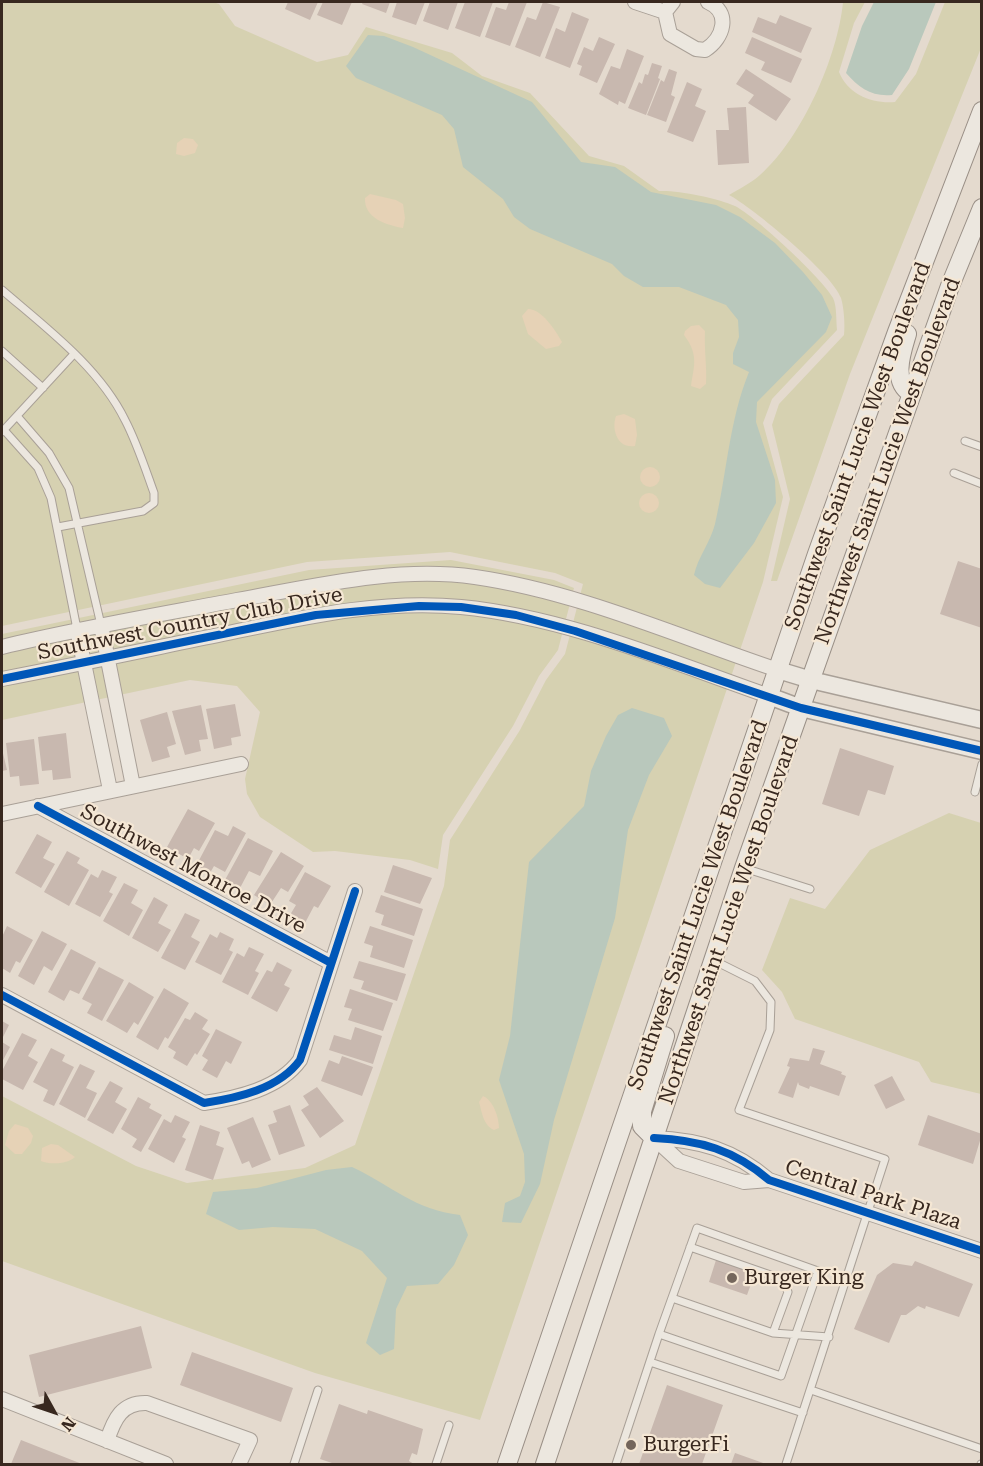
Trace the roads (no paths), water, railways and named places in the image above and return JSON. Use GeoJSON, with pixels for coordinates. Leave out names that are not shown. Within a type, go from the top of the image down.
{"type":"FeatureCollection","features":[{"type":"Feature","properties":{"kind":"main road","name":"Southwest Saint Lucie West Boulevard"},"geometry":{"type":"LineString","coordinates":[[507,1464],[892,343],[981,111]]}},
{"type":"Feature","properties":{"kind":"main road"},"geometry":{"type":"LineString","coordinates":[[911,393],[902,381],[899,363],[945,234],[951,192]]}},
{"type":"Feature","properties":{"kind":"main road","name":"Northwest Saint Lucie West Boulevard"},"geometry":{"type":"LineString","coordinates":[[545,1464],[715,961],[744,868],[911,393],[981,208]]}},
{"type":"Feature","properties":{"kind":"main road"},"geometry":{"type":"LineString","coordinates":[[654,1138],[645,1132],[642,1126],[642,1111],[665,1038],[667,995]]}},
{"type":"Feature","properties":{"kind":"street"},"geometry":{"type":"LineString","coordinates":[[635,2],[669,7],[670,34],[687,45],[705,50],[722,29],[723,15],[717,6],[708,2]]}},
{"type":"Feature","properties":{"kind":"street","name":"Southwest Country Club Drive"},"geometry":{"type":"LineString","coordinates":[[2,647],[77,629],[343,581],[399,575],[472,577],[520,585],[588,605],[778,670]]}},
{"type":"Feature","properties":{"kind":"street","name":"Southwest Country Club Drive"},"geometry":{"type":"LineString","coordinates":[[2,679],[316,615],[419,606],[461,607],[516,615],[575,631],[770,696]]}},
{"type":"Feature","properties":{"kind":"street"},"geometry":{"type":"LineString","coordinates":[[101,625],[133,786]]}},
{"type":"Feature","properties":{"kind":"street"},"geometry":{"type":"LineString","coordinates":[[77,629],[110,790]]}},
{"type":"Feature","properties":{"kind":"street"},"geometry":{"type":"LineString","coordinates":[[778,670],[810,680],[981,720]]}},
{"type":"Feature","properties":{"kind":"street"},"geometry":{"type":"LineString","coordinates":[[770,696],[801,708],[981,751]]}},
{"type":"Feature","properties":{"kind":"street"},"geometry":{"type":"LineString","coordinates":[[2,814],[241,764]]}},
{"type":"Feature","properties":{"kind":"street","name":"Southwest Monroe Drive"},"geometry":{"type":"LineString","coordinates":[[38,806],[331,963]]}},
{"type":"Feature","properties":{"kind":"street"},"geometry":{"type":"LineString","coordinates":[[2,994],[204,1103],[231,1099],[290,1075],[300,1060],[355,891]]}},
{"type":"Feature","properties":{"kind":"street","name":"Central Park Plaza"},"geometry":{"type":"LineString","coordinates":[[654,1138],[686,1139],[746,1160],[769,1180]]}},
{"type":"Feature","properties":{"kind":"street","name":"Central Park Plaza"},"geometry":{"type":"LineString","coordinates":[[654,1138],[679,1161],[744,1182],[769,1180],[981,1251]]}},
{"type":"Feature","properties":{"kind":"street"},"geometry":{"type":"LineString","coordinates":[[2,1399],[166,1464]]}},
{"type":"Feature","properties":{"kind":"street"},"geometry":{"type":"LineString","coordinates":[[107,1441],[112,1426],[121,1412],[133,1402],[147,1403],[250,1440],[239,1464]]}},
{"type":"Feature","properties":{"kind":"lane"},"geometry":{"type":"LineString","coordinates":[[2,290],[100,383],[124,418],[154,493],[154,503],[143,511],[58,527]]}},
{"type":"Feature","properties":{"kind":"lane"},"geometry":{"type":"LineString","coordinates":[[2,351],[43,388]]}},
{"type":"Feature","properties":{"kind":"lane"},"geometry":{"type":"LineString","coordinates":[[73,355],[3,431],[38,468],[51,498],[77,629]]}},
{"type":"Feature","properties":{"kind":"lane"},"geometry":{"type":"LineString","coordinates":[[17,416],[49,453],[69,488],[101,625]]}},
{"type":"Feature","properties":{"kind":"lane"},"geometry":{"type":"LineString","coordinates":[[965,441],[981,447]]}},
{"type":"Feature","properties":{"kind":"lane"},"geometry":{"type":"LineString","coordinates":[[954,473],[981,484]]}},
{"type":"Feature","properties":{"kind":"lane"},"geometry":{"type":"LineString","coordinates":[[975,792],[981,764]]}},
{"type":"Feature","properties":{"kind":"lane"},"geometry":{"type":"LineString","coordinates":[[744,868],[810,889]]}},
{"type":"Feature","properties":{"kind":"lane"},"geometry":{"type":"LineString","coordinates":[[715,961],[755,981],[771,1002],[770,1030],[739,1110],[885,1159],[786,1464]]}},
{"type":"Feature","properties":{"kind":"lane"},"geometry":{"type":"LineString","coordinates":[[616,1464],[659,1334],[697,1228],[818,1270],[781,1376],[659,1334]]}},
{"type":"Feature","properties":{"kind":"lane"},"geometry":{"type":"LineString","coordinates":[[690,1247],[782,1279],[788,1292],[773,1333]]}},
{"type":"Feature","properties":{"kind":"lane"},"geometry":{"type":"LineString","coordinates":[[672,1298],[773,1333],[829,1337]]}},
{"type":"Feature","properties":{"kind":"lane"},"geometry":{"type":"LineString","coordinates":[[650,1362],[803,1413]]}},
{"type":"Feature","properties":{"kind":"lane"},"geometry":{"type":"LineString","coordinates":[[294,1464],[318,1390]]}},
{"type":"Feature","properties":{"kind":"lane"},"geometry":{"type":"LineString","coordinates":[[811,1390],[981,1449]]}},
{"type":"Feature","properties":{"kind":"lane"},"geometry":{"type":"LineString","coordinates":[[436,1464],[449,1425]]}},
{"type":"Feature","properties":{"kind":"place","name":"Burger King"},"geometry":{"type":"Point","coordinates":[732,1278]}},
{"type":"Feature","properties":{"kind":"place","name":"BurgerFi"},"geometry":{"type":"Point","coordinates":[631,1445]}}]}
